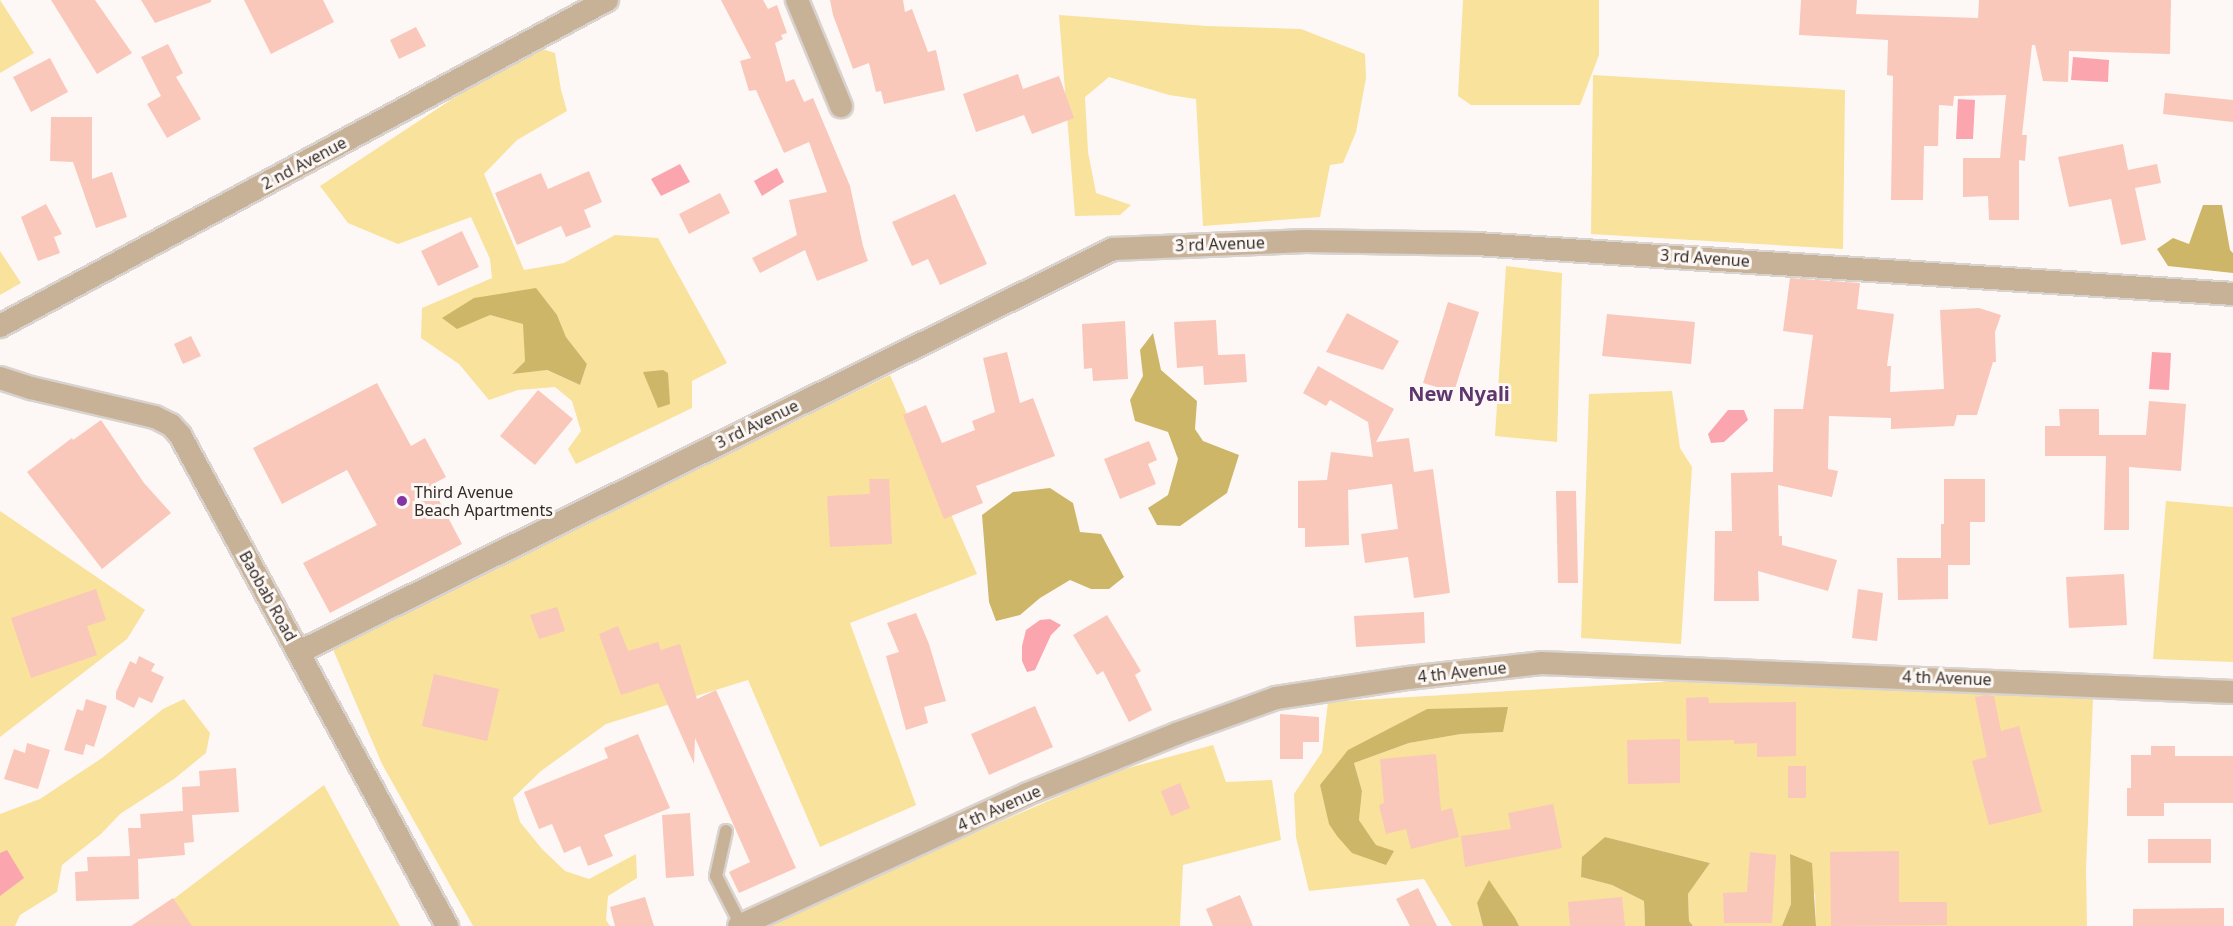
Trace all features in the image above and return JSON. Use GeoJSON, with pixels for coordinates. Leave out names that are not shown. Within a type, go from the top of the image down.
{"type":"FeatureCollection","features":[{"type":"Feature","properties":{"kind":"street","name":"2 nd Avenue"},"geometry":{"type":"LineString","coordinates":[[0,326],[607,0]]}},
{"type":"Feature","properties":{"kind":"street"},"geometry":{"type":"LineString","coordinates":[[796,0],[842,106]]}},
{"type":"Feature","properties":{"kind":"street","name":"3 rd Avenue"},"geometry":{"type":"LineString","coordinates":[[299,652],[1113,249],[1306,241],[1477,244],[2233,294]]}},
{"type":"Feature","properties":{"kind":"street","name":"Baobab Road"},"geometry":{"type":"LineString","coordinates":[[0,378],[32,388],[155,417],[171,425],[180,435],[299,652],[442,924]]}},
{"type":"Feature","properties":{"kind":"street","name":"4 th Avenue"},"geometry":{"type":"LineString","coordinates":[[740,925],[1027,794],[1176,734],[1276,698],[1375,683],[1541,663],[2233,692]]}},
{"type":"Feature","properties":{"kind":"lane"},"geometry":{"type":"LineString","coordinates":[[726,831],[716,876],[740,925]]}},
{"type":"Feature","properties":{"kind":"shaded area"},"geometry":{"type":"Polygon","coordinates":[[[0,0],[34,53],[0,73],[0,0]]]}},
{"type":"Feature","properties":{"kind":"shaded area"},"geometry":{"type":"Polygon","coordinates":[[[1463,0],[1599,0],[1599,55],[1580,105],[1471,105],[1458,96],[1463,0]]]}},
{"type":"Feature","properties":{"kind":"shaded area"},"geometry":{"type":"Polygon","coordinates":[[[1059,15],[1207,26],[1301,29],[1365,54],[1366,78],[1356,132],[1343,163],[1330,165],[1320,217],[1203,226],[1196,99],[1169,95],[1109,77],[1085,97],[1088,152],[1096,193],[1131,205],[1120,215],[1075,216],[1059,15]]]}},
{"type":"Feature","properties":{"kind":"shaded area"},"geometry":{"type":"Polygon","coordinates":[[[533,46],[555,53],[567,111],[517,140],[484,174],[524,270],[564,263],[615,235],[658,238],[727,363],[692,381],[692,408],[576,464],[568,449],[581,431],[572,401],[555,387],[518,390],[489,400],[459,364],[421,338],[422,308],[492,278],[490,259],[471,217],[398,244],[348,223],[320,186],[533,46]],[[490,315],[524,324],[525,361],[513,373],[546,370],[580,385],[587,364],[566,337],[557,315],[490,315]]]}},
{"type":"Feature","properties":{"kind":"shaded area"},"geometry":{"type":"Polygon","coordinates":[[[2073,57],[2109,60],[2108,82],[2071,80],[2073,57]]]}},
{"type":"Feature","properties":{"kind":"shaded area"},"geometry":{"type":"Polygon","coordinates":[[[1593,75],[1845,90],[1843,249],[1591,234],[1593,75]]]}},
{"type":"Feature","properties":{"kind":"shaded area"},"geometry":{"type":"Polygon","coordinates":[[[1958,99],[1975,100],[1973,139],[1956,139],[1958,99]]]}},
{"type":"Feature","properties":{"kind":"shaded area"},"geometry":{"type":"Polygon","coordinates":[[[680,164],[690,182],[661,196],[651,179],[680,164]]]}},
{"type":"Feature","properties":{"kind":"shaded area"},"geometry":{"type":"Polygon","coordinates":[[[777,168],[784,182],[762,196],[754,181],[777,168]]]}},
{"type":"Feature","properties":{"kind":"shaded area"},"geometry":{"type":"Polygon","coordinates":[[[2203,205],[2222,205],[2230,250],[2233,253],[2233,273],[2168,266],[2157,249],[2173,238],[2189,244],[2203,205]]]}},
{"type":"Feature","properties":{"kind":"shaded area"},"geometry":{"type":"Polygon","coordinates":[[[0,251],[21,283],[0,295],[0,251]]]}},
{"type":"Feature","properties":{"kind":"shaded area"},"geometry":{"type":"Polygon","coordinates":[[[1506,266],[1562,273],[1557,442],[1495,436],[1506,266]]]}},
{"type":"Feature","properties":{"kind":"shaded area"},"geometry":{"type":"Polygon","coordinates":[[[536,288],[557,315],[566,337],[587,364],[580,385],[547,370],[512,374],[525,361],[523,324],[490,315],[457,329],[442,318],[474,298],[536,288]]]}},
{"type":"Feature","properties":{"kind":"shaded area"},"geometry":{"type":"Polygon","coordinates":[[[1153,333],[1161,370],[1197,401],[1195,429],[1203,441],[1239,455],[1227,493],[1180,526],[1157,525],[1148,508],[1168,495],[1178,459],[1168,432],[1135,421],[1130,400],[1143,376],[1140,350],[1153,333]]]}},
{"type":"Feature","properties":{"kind":"shaded area"},"geometry":{"type":"Polygon","coordinates":[[[2152,352],[2171,353],[2169,390],[2149,389],[2152,352]]]}},
{"type":"Feature","properties":{"kind":"shaded area"},"geometry":{"type":"Polygon","coordinates":[[[663,370],[668,373],[670,404],[658,408],[643,372],[663,370]]]}},
{"type":"Feature","properties":{"kind":"shaded area"},"geometry":{"type":"Polygon","coordinates":[[[890,375],[977,574],[850,623],[916,805],[820,847],[748,680],[606,724],[541,771],[513,798],[520,822],[542,849],[565,871],[589,879],[636,854],[637,878],[608,896],[606,920],[610,926],[473,926],[382,764],[332,647],[890,375]]]}},
{"type":"Feature","properties":{"kind":"shaded area"},"geometry":{"type":"Polygon","coordinates":[[[1672,391],[1680,448],[1692,467],[1681,644],[1581,638],[1589,394],[1672,391]]]}},
{"type":"Feature","properties":{"kind":"shaded area"},"geometry":{"type":"Polygon","coordinates":[[[1728,410],[1744,410],[1748,420],[1724,442],[1711,443],[1708,434],[1728,410]]]}},
{"type":"Feature","properties":{"kind":"shaded area"},"geometry":{"type":"Polygon","coordinates":[[[1050,488],[1073,503],[1080,532],[1101,534],[1124,577],[1109,589],[1091,589],[1070,580],[1040,598],[1020,615],[996,621],[989,602],[982,515],[1013,492],[1050,488]]]}},
{"type":"Feature","properties":{"kind":"shaded area"},"geometry":{"type":"Polygon","coordinates":[[[2166,501],[2233,507],[2233,662],[2153,659],[2166,501]]]}},
{"type":"Feature","properties":{"kind":"shaded area"},"geometry":{"type":"Polygon","coordinates":[[[0,511],[145,610],[127,639],[0,737],[0,511]]]}},
{"type":"Feature","properties":{"kind":"shaded area"},"geometry":{"type":"Polygon","coordinates":[[[1050,619],[1061,625],[1051,635],[1035,670],[1027,672],[1022,661],[1022,646],[1026,630],[1040,620],[1050,619]]]}},
{"type":"Feature","properties":{"kind":"shaded area"},"geometry":{"type":"Polygon","coordinates":[[[1677,681],[2093,698],[2086,870],[2087,926],[1816,926],[1815,894],[1790,855],[1791,904],[1782,926],[1693,926],[1689,921],[1688,894],[1710,863],[1605,837],[1581,877],[1612,885],[1644,901],[1645,926],[1519,926],[1515,918],[1477,903],[1483,926],[1452,926],[1424,879],[1309,891],[1296,837],[1294,794],[1322,752],[1328,702],[1677,681]],[[1427,709],[1394,727],[1320,785],[1376,845],[1359,820],[1362,791],[1354,763],[1409,743],[1461,734],[1503,732],[1427,709]]]}},
{"type":"Feature","properties":{"kind":"shaded area"},"geometry":{"type":"Polygon","coordinates":[[[184,699],[210,733],[206,753],[174,779],[120,814],[101,834],[62,865],[57,892],[20,915],[15,926],[0,926],[0,814],[40,799],[102,758],[163,709],[184,699]]]}},
{"type":"Feature","properties":{"kind":"shaded area"},"geometry":{"type":"Polygon","coordinates":[[[1508,707],[1503,732],[1461,734],[1409,743],[1354,763],[1362,791],[1359,820],[1376,845],[1394,851],[1386,865],[1352,853],[1337,836],[1329,824],[1320,785],[1348,750],[1427,709],[1508,707]]]}},
{"type":"Feature","properties":{"kind":"shaded area"},"geometry":{"type":"Polygon","coordinates":[[[1213,745],[1226,782],[1272,780],[1281,840],[1183,865],[1180,926],[771,926],[834,894],[1117,771],[1213,745]]]}},
{"type":"Feature","properties":{"kind":"shaded area"},"geometry":{"type":"Polygon","coordinates":[[[324,785],[400,926],[138,926],[324,785]]]}},
{"type":"Feature","properties":{"kind":"shaded area"},"geometry":{"type":"Polygon","coordinates":[[[1605,837],[1710,863],[1688,894],[1689,921],[1693,926],[1645,926],[1644,901],[1612,885],[1581,877],[1582,857],[1605,837]]]}},
{"type":"Feature","properties":{"kind":"shaded area"},"geometry":{"type":"Polygon","coordinates":[[[7,850],[24,878],[0,896],[0,853],[7,850]]]}},
{"type":"Feature","properties":{"kind":"shaded area"},"geometry":{"type":"Polygon","coordinates":[[[1790,854],[1812,863],[1816,926],[1782,926],[1791,904],[1790,854]]]}},
{"type":"Feature","properties":{"kind":"shaded area"},"geometry":{"type":"Polygon","coordinates":[[[1489,880],[1519,926],[1483,926],[1477,903],[1489,880]]]}},
{"type":"Feature","properties":{"kind":"building"},"geometry":{"type":"Polygon","coordinates":[[[51,0],[95,0],[132,53],[97,74],[51,0]]]}},
{"type":"Feature","properties":{"kind":"building"},"geometry":{"type":"Polygon","coordinates":[[[141,0],[211,0],[211,2],[155,23],[141,0]]]}},
{"type":"Feature","properties":{"kind":"building"},"geometry":{"type":"Polygon","coordinates":[[[244,0],[323,0],[334,22],[271,54],[244,0]]]}},
{"type":"Feature","properties":{"kind":"building"},"geometry":{"type":"Polygon","coordinates":[[[721,0],[763,0],[768,9],[777,5],[787,33],[781,35],[783,39],[775,43],[786,82],[794,79],[804,102],[813,98],[850,186],[868,261],[817,281],[805,250],[760,273],[752,258],[797,235],[789,200],[827,192],[809,142],[784,153],[756,90],[749,91],[740,61],[751,58],[721,0]]]}},
{"type":"Feature","properties":{"kind":"building"},"geometry":{"type":"Polygon","coordinates":[[[830,0],[903,0],[905,12],[912,9],[928,52],[936,50],[945,90],[884,104],[881,91],[876,92],[869,63],[853,69],[833,15],[830,0]]]}},
{"type":"Feature","properties":{"kind":"building"},"geometry":{"type":"Polygon","coordinates":[[[1801,0],[1857,0],[1856,14],[1978,18],[1979,0],[2171,0],[2170,54],[2069,51],[2068,82],[2043,81],[2035,45],[2032,45],[2022,135],[2027,135],[2025,161],[2019,160],[2019,220],[1989,220],[1988,196],[1963,197],[1963,158],[2000,158],[2006,95],[1954,96],[1953,106],[1939,105],[1938,146],[1924,146],[1923,200],[1891,200],[1893,76],[1887,75],[1888,40],[1799,35],[1801,0]]]}},
{"type":"Feature","properties":{"kind":"building"},"geometry":{"type":"Polygon","coordinates":[[[416,27],[426,46],[399,59],[390,40],[416,27]]]}},
{"type":"Feature","properties":{"kind":"building"},"geometry":{"type":"Polygon","coordinates":[[[168,44],[183,73],[176,77],[201,119],[167,138],[147,104],[161,96],[141,57],[168,44]]]}},
{"type":"Feature","properties":{"kind":"building"},"geometry":{"type":"Polygon","coordinates":[[[50,58],[68,92],[31,112],[13,77],[50,58]]]}},
{"type":"Feature","properties":{"kind":"building"},"geometry":{"type":"Polygon","coordinates":[[[1018,74],[1023,89],[1059,76],[1074,118],[1032,134],[1024,115],[976,132],[963,94],[1018,74]]]}},
{"type":"Feature","properties":{"kind":"building"},"geometry":{"type":"Polygon","coordinates":[[[2165,93],[2233,100],[2233,122],[2163,114],[2165,93]]]}},
{"type":"Feature","properties":{"kind":"building"},"geometry":{"type":"Polygon","coordinates":[[[51,117],[92,117],[92,179],[112,172],[127,217],[96,228],[73,162],[50,161],[51,117]]]}},
{"type":"Feature","properties":{"kind":"building"},"geometry":{"type":"Polygon","coordinates":[[[2123,144],[2128,170],[2157,164],[2161,183],[2135,188],[2146,240],[2121,245],[2111,199],[2069,207],[2058,157],[2123,144]]]}},
{"type":"Feature","properties":{"kind":"building"},"geometry":{"type":"Polygon","coordinates":[[[589,171],[602,202],[584,210],[591,227],[566,237],[561,226],[517,245],[495,193],[541,173],[548,189],[589,171]]]}},
{"type":"Feature","properties":{"kind":"building"},"geometry":{"type":"Polygon","coordinates":[[[720,193],[730,213],[689,234],[679,214],[720,193]]]}},
{"type":"Feature","properties":{"kind":"building"},"geometry":{"type":"Polygon","coordinates":[[[955,194],[987,264],[940,285],[928,259],[912,266],[892,222],[955,194]]]}},
{"type":"Feature","properties":{"kind":"building"},"geometry":{"type":"Polygon","coordinates":[[[46,204],[62,234],[54,237],[60,253],[38,261],[21,217],[46,204]]]}},
{"type":"Feature","properties":{"kind":"building"},"geometry":{"type":"Polygon","coordinates":[[[462,231],[479,267],[438,286],[421,251],[462,231]]]}},
{"type":"Feature","properties":{"kind":"building"},"geometry":{"type":"Polygon","coordinates":[[[1790,278],[1860,283],[1857,309],[1894,314],[1887,366],[1891,366],[1890,392],[1944,389],[1940,310],[1979,308],[2001,315],[1995,332],[1996,362],[1993,362],[1977,415],[1957,415],[1954,426],[1891,429],[1891,418],[1829,416],[1828,469],[1838,471],[1832,497],[1778,485],[1779,536],[1782,536],[1782,545],[1837,560],[1828,591],[1758,571],[1759,601],[1714,601],[1715,531],[1732,531],[1731,473],[1773,472],[1774,409],[1803,409],[1813,335],[1783,331],[1790,278]]]}},
{"type":"Feature","properties":{"kind":"building"},"geometry":{"type":"Polygon","coordinates":[[[1448,302],[1479,312],[1454,392],[1423,383],[1448,302]]]}},
{"type":"Feature","properties":{"kind":"building"},"geometry":{"type":"Polygon","coordinates":[[[1347,313],[1399,341],[1383,370],[1326,352],[1347,313]]]}},
{"type":"Feature","properties":{"kind":"building"},"geometry":{"type":"Polygon","coordinates":[[[1607,314],[1695,322],[1691,364],[1602,356],[1607,314]]]}},
{"type":"Feature","properties":{"kind":"building"},"geometry":{"type":"Polygon","coordinates":[[[1216,320],[1218,355],[1245,354],[1247,382],[1204,385],[1203,366],[1177,368],[1174,322],[1216,320]]]}},
{"type":"Feature","properties":{"kind":"building"},"geometry":{"type":"Polygon","coordinates":[[[1125,321],[1128,379],[1093,381],[1092,368],[1084,369],[1082,324],[1125,321]]]}},
{"type":"Feature","properties":{"kind":"building"},"geometry":{"type":"Polygon","coordinates":[[[191,336],[201,356],[183,364],[174,344],[191,336]]]}},
{"type":"Feature","properties":{"kind":"building"},"geometry":{"type":"Polygon","coordinates":[[[1007,352],[1020,403],[1033,398],[1055,456],[976,486],[983,503],[944,519],[903,415],[926,405],[942,443],[975,430],[972,421],[995,412],[983,358],[1007,352]]]}},
{"type":"Feature","properties":{"kind":"building"},"geometry":{"type":"Polygon","coordinates":[[[1318,366],[1394,409],[1376,442],[1409,438],[1414,472],[1433,469],[1450,593],[1414,598],[1408,557],[1365,563],[1361,534],[1398,529],[1392,484],[1348,490],[1349,545],[1305,547],[1305,528],[1298,528],[1298,481],[1327,480],[1331,452],[1373,457],[1368,422],[1330,400],[1326,406],[1303,393],[1318,366]]]}},
{"type":"Feature","properties":{"kind":"building","name":"Third Avenue Beach Apartments"},"geometry":{"type":"Polygon","coordinates":[[[377,383],[411,446],[425,438],[446,477],[431,485],[462,544],[330,613],[303,563],[377,525],[347,470],[282,504],[253,448],[377,383]]]}},
{"type":"Feature","properties":{"kind":"building"},"geometry":{"type":"Polygon","coordinates":[[[538,390],[573,419],[535,465],[500,436],[538,390]]]}},
{"type":"Feature","properties":{"kind":"building"},"geometry":{"type":"Polygon","coordinates":[[[2149,401],[2186,404],[2181,471],[2129,467],[2129,530],[2104,530],[2106,456],[2045,456],[2045,426],[2060,426],[2059,409],[2099,409],[2099,435],[2146,435],[2149,401]]]}},
{"type":"Feature","properties":{"kind":"building"},"geometry":{"type":"Polygon","coordinates":[[[101,420],[144,483],[171,513],[102,569],[27,472],[72,438],[73,440],[101,420]]]}},
{"type":"Feature","properties":{"kind":"building"},"geometry":{"type":"Polygon","coordinates":[[[1149,441],[1157,460],[1148,464],[1156,484],[1120,499],[1104,459],[1149,441]]]}},
{"type":"Feature","properties":{"kind":"building"},"geometry":{"type":"Polygon","coordinates":[[[869,479],[889,479],[892,544],[830,547],[827,496],[870,494],[869,479]]]}},
{"type":"Feature","properties":{"kind":"building"},"geometry":{"type":"Polygon","coordinates":[[[1944,479],[1985,479],[1985,522],[1970,522],[1970,565],[1948,565],[1948,599],[1898,600],[1897,558],[1941,558],[1944,479]]]}},
{"type":"Feature","properties":{"kind":"building"},"geometry":{"type":"Polygon","coordinates":[[[1556,491],[1576,491],[1578,583],[1558,583],[1556,491]]]}},
{"type":"Feature","properties":{"kind":"building"},"geometry":{"type":"Polygon","coordinates":[[[2124,574],[2127,625],[2069,628],[2066,577],[2124,574]]]}},
{"type":"Feature","properties":{"kind":"building"},"geometry":{"type":"Polygon","coordinates":[[[96,589],[106,620],[87,626],[97,655],[31,678],[11,618],[96,589]]]}},
{"type":"Feature","properties":{"kind":"building"},"geometry":{"type":"Polygon","coordinates":[[[1858,589],[1883,593],[1877,641],[1852,638],[1858,589]]]}},
{"type":"Feature","properties":{"kind":"building"},"geometry":{"type":"Polygon","coordinates":[[[557,607],[565,631],[539,639],[530,615],[557,607]]]}},
{"type":"Feature","properties":{"kind":"building"},"geometry":{"type":"Polygon","coordinates":[[[1424,612],[1425,643],[1356,647],[1354,616],[1424,612]]]}},
{"type":"Feature","properties":{"kind":"building"},"geometry":{"type":"Polygon","coordinates":[[[916,613],[929,644],[946,701],[924,707],[928,723],[906,730],[886,656],[899,652],[887,623],[916,613]]]}},
{"type":"Feature","properties":{"kind":"building"},"geometry":{"type":"Polygon","coordinates":[[[1107,615],[1141,671],[1135,675],[1152,710],[1129,722],[1103,671],[1097,675],[1073,635],[1107,615]]]}},
{"type":"Feature","properties":{"kind":"building"},"geometry":{"type":"Polygon","coordinates":[[[618,626],[628,651],[658,642],[661,650],[680,644],[697,699],[716,690],[796,868],[739,893],[729,872],[750,862],[695,738],[694,764],[658,683],[621,695],[599,634],[618,626]]]}},
{"type":"Feature","properties":{"kind":"building"},"geometry":{"type":"Polygon","coordinates":[[[139,656],[155,664],[151,671],[164,677],[152,703],[139,697],[134,708],[116,699],[116,692],[130,661],[136,664],[139,656]]]}},
{"type":"Feature","properties":{"kind":"building"},"geometry":{"type":"Polygon","coordinates":[[[434,674],[499,689],[487,741],[422,726],[434,674]]]}},
{"type":"Feature","properties":{"kind":"building"},"geometry":{"type":"Polygon","coordinates":[[[1994,696],[2001,731],[2019,726],[2042,812],[1989,825],[1972,761],[1987,757],[1975,697],[1994,696]]]}},
{"type":"Feature","properties":{"kind":"building"},"geometry":{"type":"Polygon","coordinates":[[[1708,697],[1709,703],[1796,702],[1796,756],[1757,757],[1757,743],[1734,744],[1734,740],[1687,741],[1686,698],[1708,697]]]}},
{"type":"Feature","properties":{"kind":"building"},"geometry":{"type":"Polygon","coordinates":[[[86,699],[107,706],[94,747],[86,744],[83,755],[64,750],[77,709],[83,711],[86,699]]]}},
{"type":"Feature","properties":{"kind":"building"},"geometry":{"type":"Polygon","coordinates":[[[1035,706],[1053,747],[989,775],[971,734],[1035,706]]]}},
{"type":"Feature","properties":{"kind":"building"},"geometry":{"type":"Polygon","coordinates":[[[1280,714],[1319,717],[1319,742],[1303,742],[1303,759],[1280,759],[1280,714]]]}},
{"type":"Feature","properties":{"kind":"building"},"geometry":{"type":"Polygon","coordinates":[[[638,734],[670,808],[604,835],[613,856],[588,866],[580,846],[564,853],[552,824],[539,829],[524,792],[608,758],[604,748],[638,734]]]}},
{"type":"Feature","properties":{"kind":"building"},"geometry":{"type":"Polygon","coordinates":[[[1680,739],[1680,783],[1628,784],[1627,740],[1680,739]]]}},
{"type":"Feature","properties":{"kind":"building"},"geometry":{"type":"Polygon","coordinates":[[[27,743],[50,750],[38,789],[4,779],[14,749],[25,753],[27,743]]]}},
{"type":"Feature","properties":{"kind":"building"},"geometry":{"type":"Polygon","coordinates":[[[2151,746],[2175,746],[2175,756],[2233,756],[2233,803],[2164,803],[2164,816],[2127,816],[2127,788],[2131,788],[2131,755],[2151,755],[2151,746]]]}},
{"type":"Feature","properties":{"kind":"building"},"geometry":{"type":"Polygon","coordinates":[[[1436,754],[1441,811],[1452,808],[1459,837],[1411,849],[1406,829],[1386,834],[1379,805],[1384,803],[1380,759],[1436,754]]]}},
{"type":"Feature","properties":{"kind":"building"},"geometry":{"type":"Polygon","coordinates":[[[1788,766],[1806,766],[1806,798],[1788,798],[1788,766]]]}},
{"type":"Feature","properties":{"kind":"building"},"geometry":{"type":"Polygon","coordinates":[[[236,768],[239,812],[192,815],[194,842],[184,843],[185,855],[138,859],[139,899],[76,901],[75,872],[88,871],[87,857],[130,856],[128,828],[141,828],[140,814],[183,811],[182,787],[200,786],[199,771],[236,768]]]}},
{"type":"Feature","properties":{"kind":"building"},"geometry":{"type":"Polygon","coordinates":[[[1180,783],[1190,808],[1171,816],[1161,791],[1180,783]]]}},
{"type":"Feature","properties":{"kind":"building"},"geometry":{"type":"Polygon","coordinates":[[[1553,804],[1562,848],[1465,867],[1461,836],[1511,829],[1508,813],[1553,804]]]}},
{"type":"Feature","properties":{"kind":"building"},"geometry":{"type":"Polygon","coordinates":[[[690,813],[694,876],[666,878],[662,815],[690,813]]]}},
{"type":"Feature","properties":{"kind":"building"},"geometry":{"type":"Polygon","coordinates":[[[2148,839],[2211,839],[2211,863],[2148,863],[2148,839]]]}},
{"type":"Feature","properties":{"kind":"building"},"geometry":{"type":"Polygon","coordinates":[[[1899,851],[1899,902],[1947,902],[1947,925],[1831,926],[1830,852],[1899,851]]]}},
{"type":"Feature","properties":{"kind":"building"},"geometry":{"type":"Polygon","coordinates":[[[1750,852],[1776,855],[1772,923],[1724,923],[1723,893],[1747,892],[1750,852]]]}},
{"type":"Feature","properties":{"kind":"building"},"geometry":{"type":"Polygon","coordinates":[[[1418,888],[1437,926],[1410,926],[1396,899],[1418,888]]]}},
{"type":"Feature","properties":{"kind":"building"},"geometry":{"type":"Polygon","coordinates":[[[1240,895],[1253,926],[1213,926],[1206,909],[1240,895]]]}},
{"type":"Feature","properties":{"kind":"building"},"geometry":{"type":"Polygon","coordinates":[[[645,897],[654,926],[615,926],[610,907],[645,897]]]}},
{"type":"Feature","properties":{"kind":"building"},"geometry":{"type":"Polygon","coordinates":[[[1622,897],[1625,926],[1570,926],[1568,902],[1622,897]]]}},
{"type":"Feature","properties":{"kind":"building"},"geometry":{"type":"Polygon","coordinates":[[[173,898],[192,926],[131,926],[173,898]]]}},
{"type":"Feature","properties":{"kind":"building"},"geometry":{"type":"Polygon","coordinates":[[[2224,908],[2224,926],[2133,926],[2133,909],[2224,908]]]}},
{"type":"Feature","properties":{"kind":"place","name":"Third Avenue Beach Apartments"},"geometry":{"type":"Point","coordinates":[402,501]}},
{"type":"Feature","properties":{"kind":"district","name":"New Nyali"},"geometry":{"type":"Point","coordinates":[1459,393]}}]}
